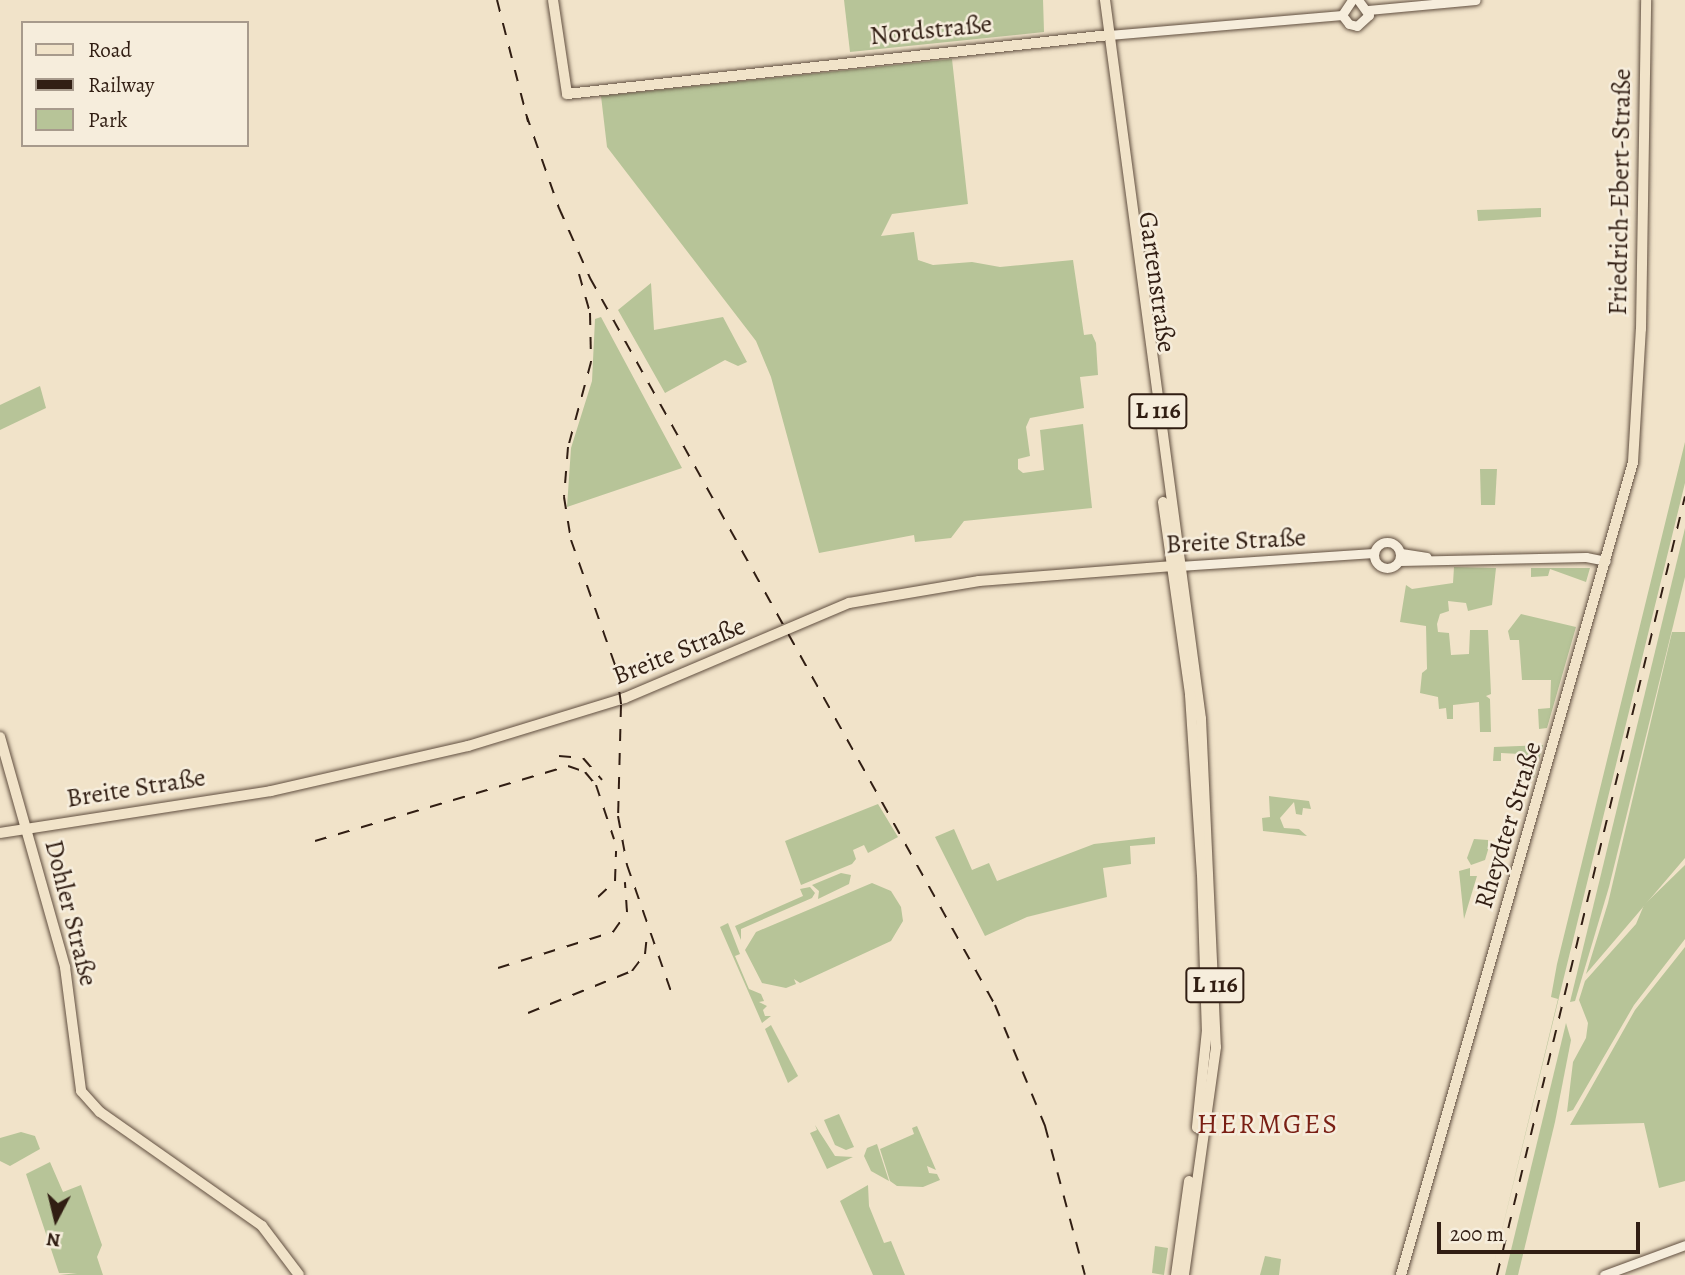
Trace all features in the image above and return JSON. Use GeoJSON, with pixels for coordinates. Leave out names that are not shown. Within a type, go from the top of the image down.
{"type":"FeatureCollection","features":[{"type":"Feature","properties":{"kind":"main road","name":"Nordstraße"},"geometry":{"type":"LineString","coordinates":[[553,0],[567,94],[1106,36]]}},
{"type":"Feature","properties":{"kind":"main road","name":"Gartenstraße"},"geometry":{"type":"LineString","coordinates":[[1098,0],[1106,36],[1194,694]]}},
{"type":"Feature","properties":{"kind":"main road","name":"Gartenstraße"},"geometry":{"type":"LineString","coordinates":[[1105,0],[1106,36]]}},
{"type":"Feature","properties":{"kind":"main road","name":"Friedrich-Ebert-Straße"},"geometry":{"type":"LineString","coordinates":[[1638,385],[1646,0]]}},
{"type":"Feature","properties":{"kind":"main road","name":"Rheydter Straße"},"geometry":{"type":"LineString","coordinates":[[1401,1275],[1633,462],[1638,385]]}},
{"type":"Feature","properties":{"kind":"main road","name":"Breite Straße"},"geometry":{"type":"LineString","coordinates":[[0,833],[123,811],[271,792],[468,747],[625,698],[849,603],[979,581],[1175,566]]}},
{"type":"Feature","properties":{"kind":"main road","name":"L 116"},"geometry":{"type":"LineString","coordinates":[[1176,1275],[1207,1030],[1194,694]]}},
{"type":"Feature","properties":{"kind":"main road","name":"L 116"},"geometry":{"type":"LineString","coordinates":[[1184,1275],[1216,1046],[1194,694]]}},
{"type":"Feature","properties":{"kind":"main road","name":"Dohler Straße"},"geometry":{"type":"LineString","coordinates":[[0,737],[65,967],[77,1077],[88,1101],[262,1226],[299,1275]]}},
{"type":"Feature","properties":{"kind":"street"},"geometry":{"type":"LineString","coordinates":[[1342,15],[1343,7],[1352,0]]}},
{"type":"Feature","properties":{"kind":"street"},"geometry":{"type":"LineString","coordinates":[[1359,0],[1368,10]]}},
{"type":"Feature","properties":{"kind":"street","name":"Nordstraße"},"geometry":{"type":"LineString","coordinates":[[1106,36],[1342,15],[1349,24],[1357,26],[1366,21],[1368,10],[1476,0]]}},
{"type":"Feature","properties":{"kind":"street"},"geometry":{"type":"LineString","coordinates":[[1401,557],[1390,543],[1378,545],[1374,556],[1386,568],[1401,557],[1587,557],[1606,561]]}},
{"type":"Feature","properties":{"kind":"street","name":"Breite Straße"},"geometry":{"type":"LineString","coordinates":[[1175,566],[1374,556]]}},
{"type":"Feature","properties":{"kind":"street"},"geometry":{"type":"LineString","coordinates":[[1604,1275],[1685,1245]]}},
{"type":"Feature","properties":{"kind":"green space"},"geometry":{"type":"Polygon","coordinates":[[[844,0],[1043,0],[1044,32],[850,52],[844,0]]]}},
{"type":"Feature","properties":{"kind":"green space"},"geometry":{"type":"Polygon","coordinates":[[[952,59],[968,204],[892,214],[881,236],[914,232],[918,260],[933,265],[972,262],[1000,267],[1073,260],[1084,335],[1092,334],[1096,343],[1098,375],[1080,377],[1084,408],[1030,418],[1026,427],[1030,456],[1018,459],[1018,469],[1023,473],[1044,470],[1040,430],[1083,424],[1092,508],[964,521],[951,538],[915,542],[914,535],[819,553],[771,377],[756,341],[607,147],[601,96],[952,59]]]}},
{"type":"Feature","properties":{"kind":"green space"},"geometry":{"type":"Polygon","coordinates":[[[1541,208],[1541,217],[1478,221],[1477,210],[1541,208]]]}},
{"type":"Feature","properties":{"kind":"green space"},"geometry":{"type":"Polygon","coordinates":[[[651,283],[654,330],[723,317],[747,362],[738,366],[725,360],[665,393],[618,310],[651,283]]]}},
{"type":"Feature","properties":{"kind":"green space"},"geometry":{"type":"Polygon","coordinates":[[[601,317],[682,468],[567,507],[571,448],[592,381],[595,319],[601,317]]]}},
{"type":"Feature","properties":{"kind":"green space"},"geometry":{"type":"Polygon","coordinates":[[[40,386],[46,408],[0,430],[0,405],[40,386]]]}},
{"type":"Feature","properties":{"kind":"green space"},"geometry":{"type":"Polygon","coordinates":[[[1685,442],[1685,483],[1491,1275],[1558,999],[1551,997],[1557,964],[1685,442]]]}},
{"type":"Feature","properties":{"kind":"green space"},"geometry":{"type":"Polygon","coordinates":[[[1480,469],[1497,469],[1495,505],[1481,505],[1480,469]]]}},
{"type":"Feature","properties":{"kind":"green space"},"geometry":{"type":"Polygon","coordinates":[[[1685,528],[1685,577],[1609,887],[1575,1001],[1570,1002],[1685,528]]]}},
{"type":"Feature","properties":{"kind":"green space"},"geometry":{"type":"Polygon","coordinates":[[[1454,567],[1496,568],[1492,605],[1468,611],[1466,603],[1448,601],[1449,611],[1440,614],[1437,624],[1438,632],[1449,633],[1451,655],[1469,654],[1470,630],[1488,630],[1491,694],[1486,696],[1490,699],[1491,732],[1480,732],[1479,702],[1453,705],[1453,719],[1447,719],[1446,708],[1439,709],[1438,697],[1420,693],[1422,673],[1427,669],[1426,626],[1400,622],[1406,585],[1412,589],[1453,583],[1454,567]]]}},
{"type":"Feature","properties":{"kind":"green space"},"geometry":{"type":"Polygon","coordinates":[[[1531,568],[1590,568],[1586,582],[1550,569],[1548,576],[1531,577],[1531,568]]]}},
{"type":"Feature","properties":{"kind":"green space"},"geometry":{"type":"Polygon","coordinates":[[[1521,614],[1576,627],[1547,728],[1539,729],[1538,709],[1550,708],[1551,680],[1522,680],[1519,640],[1510,640],[1508,631],[1521,614]]]}},
{"type":"Feature","properties":{"kind":"green space"},"geometry":{"type":"Polygon","coordinates":[[[1672,632],[1685,632],[1685,858],[1586,974],[1608,903],[1672,632]]]}},
{"type":"Feature","properties":{"kind":"green space"},"geometry":{"type":"Polygon","coordinates":[[[1543,745],[1534,778],[1523,774],[1520,754],[1501,753],[1501,761],[1493,761],[1494,747],[1543,745]]]}},
{"type":"Feature","properties":{"kind":"green space"},"geometry":{"type":"Polygon","coordinates":[[[1269,796],[1309,801],[1311,809],[1303,808],[1302,815],[1296,814],[1294,802],[1280,818],[1284,828],[1299,829],[1307,836],[1263,831],[1262,818],[1270,817],[1269,796]]]}},
{"type":"Feature","properties":{"kind":"green space"},"geometry":{"type":"Polygon","coordinates":[[[878,804],[898,837],[868,853],[864,845],[853,850],[856,859],[852,864],[801,885],[785,841],[878,804]]]}},
{"type":"Feature","properties":{"kind":"green space"},"geometry":{"type":"Polygon","coordinates":[[[954,829],[972,870],[989,863],[997,881],[1094,844],[1155,837],[1155,844],[1130,846],[1131,864],[1103,868],[1107,897],[1027,917],[985,936],[935,837],[954,829]]]}},
{"type":"Feature","properties":{"kind":"green space"},"geometry":{"type":"Polygon","coordinates":[[[1474,839],[1488,840],[1488,850],[1485,860],[1471,865],[1467,858],[1474,839]]]}},
{"type":"Feature","properties":{"kind":"green space"},"geometry":{"type":"Polygon","coordinates":[[[1685,865],[1685,939],[1634,1005],[1573,1110],[1567,1112],[1573,1062],[1586,1038],[1588,1023],[1579,1000],[1585,981],[1636,924],[1644,905],[1685,865]]]}},
{"type":"Feature","properties":{"kind":"green space"},"geometry":{"type":"Polygon","coordinates":[[[1470,868],[1470,876],[1477,876],[1464,919],[1459,871],[1470,868]]]}},
{"type":"Feature","properties":{"kind":"green space"},"geometry":{"type":"Polygon","coordinates":[[[841,873],[851,875],[849,884],[818,899],[819,891],[812,885],[841,873]]]}},
{"type":"Feature","properties":{"kind":"green space"},"geometry":{"type":"Polygon","coordinates":[[[872,883],[891,891],[901,907],[903,921],[891,941],[800,983],[794,979],[796,984],[786,988],[762,983],[745,950],[756,932],[872,883]]]}},
{"type":"Feature","properties":{"kind":"green space"},"geometry":{"type":"Polygon","coordinates":[[[810,887],[815,893],[812,898],[741,929],[741,940],[735,926],[803,896],[800,889],[810,887]]]}},
{"type":"Feature","properties":{"kind":"green space"},"geometry":{"type":"Polygon","coordinates":[[[728,923],[740,954],[735,956],[749,989],[761,994],[764,1001],[759,1002],[767,1006],[763,1010],[765,1016],[771,1016],[762,1023],[720,927],[728,923]]]}},
{"type":"Feature","properties":{"kind":"green space"},"geometry":{"type":"Polygon","coordinates":[[[1685,947],[1685,1181],[1659,1188],[1644,1123],[1570,1125],[1635,1010],[1685,947]]]}},
{"type":"Feature","properties":{"kind":"green space"},"geometry":{"type":"Polygon","coordinates":[[[1566,1023],[1571,1040],[1555,1122],[1518,1275],[1505,1275],[1566,1023]]]}},
{"type":"Feature","properties":{"kind":"green space"},"geometry":{"type":"Polygon","coordinates":[[[771,1025],[798,1076],[788,1083],[765,1029],[771,1025]]]}},
{"type":"Feature","properties":{"kind":"green space"},"geometry":{"type":"Polygon","coordinates":[[[839,1114],[854,1147],[846,1150],[835,1145],[824,1120],[839,1114]]]}},
{"type":"Feature","properties":{"kind":"green space"},"geometry":{"type":"Polygon","coordinates":[[[815,1125],[835,1156],[853,1157],[827,1169],[810,1133],[817,1130],[815,1125]]]}},
{"type":"Feature","properties":{"kind":"green space"},"geometry":{"type":"Polygon","coordinates":[[[917,1126],[936,1170],[927,1166],[929,1173],[937,1174],[940,1180],[923,1187],[897,1186],[890,1181],[880,1149],[914,1134],[912,1128],[917,1126]]]}},
{"type":"Feature","properties":{"kind":"green space"},"geometry":{"type":"Polygon","coordinates":[[[21,1132],[35,1136],[40,1149],[10,1166],[0,1161],[0,1138],[21,1132]]]}},
{"type":"Feature","properties":{"kind":"green space"},"geometry":{"type":"Polygon","coordinates":[[[877,1144],[889,1181],[871,1171],[864,1156],[867,1148],[877,1144]]]}},
{"type":"Feature","properties":{"kind":"green space"},"geometry":{"type":"Polygon","coordinates":[[[50,1162],[63,1192],[81,1185],[102,1245],[97,1257],[103,1275],[59,1273],[26,1174],[50,1162]]]}},
{"type":"Feature","properties":{"kind":"green space"},"geometry":{"type":"Polygon","coordinates":[[[868,1185],[869,1206],[884,1243],[891,1241],[905,1275],[873,1275],[840,1201],[868,1185]]]}},
{"type":"Feature","properties":{"kind":"green space"},"geometry":{"type":"Polygon","coordinates":[[[1155,1246],[1168,1248],[1164,1275],[1152,1273],[1155,1246]]]}},
{"type":"Feature","properties":{"kind":"green space"},"geometry":{"type":"Polygon","coordinates":[[[1265,1256],[1281,1259],[1279,1275],[1260,1275],[1265,1256]]]}},
{"type":"Feature","properties":{"kind":"railway"},"geometry":{"type":"LineString","coordinates":[[497,0],[528,122]]}},
{"type":"Feature","properties":{"kind":"railway"},"geometry":{"type":"LineString","coordinates":[[526,114],[559,208],[590,278],[995,1005],[1045,1126],[1085,1275]]}},
{"type":"Feature","properties":{"kind":"railway"},"geometry":{"type":"LineString","coordinates":[[579,274],[590,313],[591,362],[568,447],[564,497],[571,540],[616,668],[621,705],[618,816],[627,865],[673,997]]}},
{"type":"Feature","properties":{"kind":"railway"},"geometry":{"type":"LineString","coordinates":[[1497,1275],[1685,496]]}},
{"type":"Feature","properties":{"kind":"railway"},"geometry":{"type":"LineString","coordinates":[[559,756],[583,758],[602,780]]}},
{"type":"Feature","properties":{"kind":"railway"},"geometry":{"type":"LineString","coordinates":[[315,841],[568,766],[585,772],[596,785],[614,839]]}},
{"type":"Feature","properties":{"kind":"railway"},"geometry":{"type":"LineString","coordinates":[[598,897],[615,881],[616,851]]}},
{"type":"Feature","properties":{"kind":"railway"},"geometry":{"type":"LineString","coordinates":[[498,968],[613,932],[627,912],[625,882]]}},
{"type":"Feature","properties":{"kind":"railway"},"geometry":{"type":"LineString","coordinates":[[528,1013],[632,971],[645,954],[647,934]]}},
{"type":"Feature","properties":{"kind":"district","name":"HERMGES"},"geometry":{"type":"Point","coordinates":[1268,1124]}}]}
